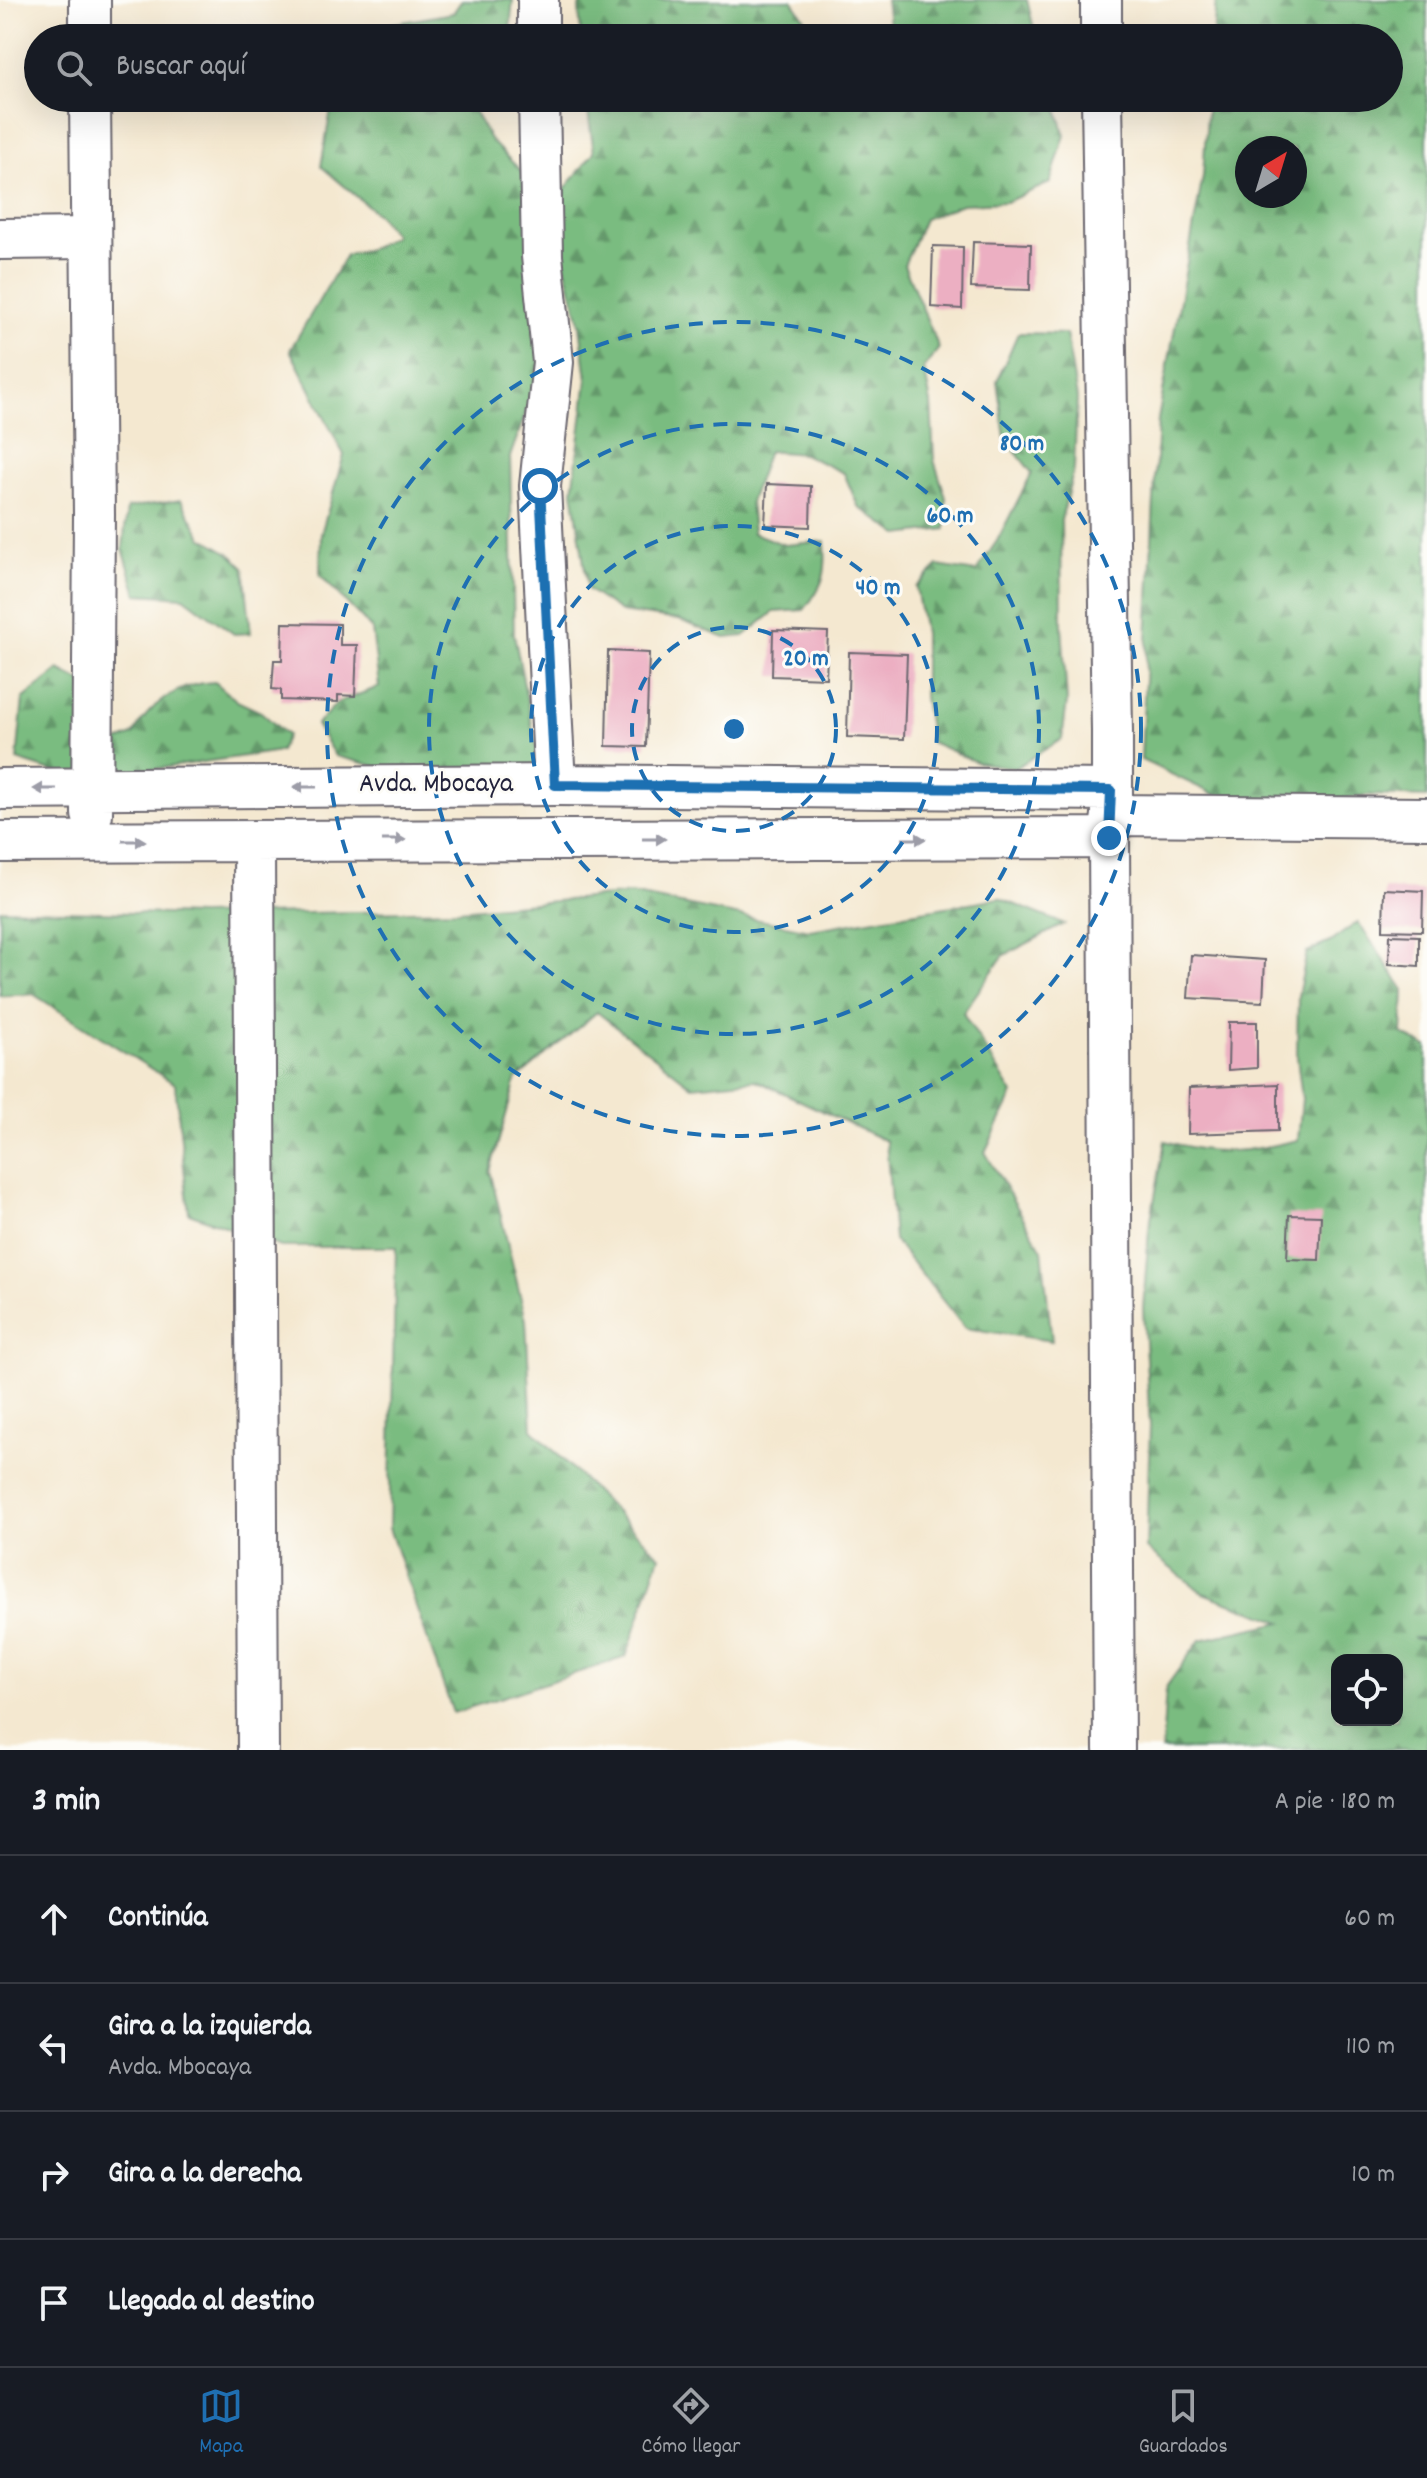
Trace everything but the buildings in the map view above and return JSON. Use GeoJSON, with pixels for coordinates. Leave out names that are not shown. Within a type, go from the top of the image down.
{"type":"FeatureCollection","features":[{"type":"Feature","properties":{"kind":"street"},"geometry":{"type":"LineString","coordinates":[[90,0],[90,24]]}},
{"type":"Feature","properties":{"kind":"street"},"geometry":{"type":"LineString","coordinates":[[538,0],[538,24]]}},
{"type":"Feature","properties":{"kind":"street"},"geometry":{"type":"LineString","coordinates":[[1101,0],[1101,24]]}},
{"type":"Feature","properties":{"kind":"street"},"geometry":{"type":"LineString","coordinates":[[90,112],[93,841]]}},
{"type":"Feature","properties":{"kind":"street"},"geometry":{"type":"LineString","coordinates":[[539,112],[542,256],[553,362],[540,486],[555,785]]}},
{"type":"Feature","properties":{"kind":"street"},"geometry":{"type":"LineString","coordinates":[[1102,112],[1111,814],[1114,1750]]}},
{"type":"Feature","properties":{"kind":"street"},"geometry":{"type":"LineString","coordinates":[[0,239],[90,238]]}},
{"type":"Feature","properties":{"kind":"street","name":"Avda. Mbocaya"},"geometry":{"type":"LineString","coordinates":[[0,789],[555,785],[1111,814]]}},
{"type":"Feature","properties":{"kind":"street"},"geometry":{"type":"LineString","coordinates":[[0,842],[254,841],[1111,814],[1427,818]]}},
{"type":"Feature","properties":{"kind":"street"},"geometry":{"type":"LineString","coordinates":[[254,841],[258,1750]]}},
{"type":"Feature","properties":{"kind":"green space"},"geometry":{"type":"Polygon","coordinates":[[[462,0],[513,0],[510,24],[392,24],[453,13],[462,0]]]}},
{"type":"Feature","properties":{"kind":"green space"},"geometry":{"type":"Polygon","coordinates":[[[583,0],[792,0],[808,24],[580,24],[579,7],[583,0]]]}},
{"type":"Feature","properties":{"kind":"green space"},"geometry":{"type":"Polygon","coordinates":[[[886,0],[1027,0],[1033,24],[889,24],[886,0]]]}},
{"type":"Feature","properties":{"kind":"green space"},"geometry":{"type":"Polygon","coordinates":[[[1216,0],[1427,0],[1427,797],[1368,795],[1247,810],[1141,760],[1158,419],[1203,176],[1207,112],[1403,112],[1403,24],[1214,24],[1216,0]]]}},
{"type":"Feature","properties":{"kind":"green space"},"geometry":{"type":"Polygon","coordinates":[[[331,112],[475,112],[491,141],[523,173],[550,345],[510,457],[514,634],[540,766],[446,784],[335,756],[316,725],[338,702],[379,687],[372,629],[320,575],[321,534],[344,455],[290,350],[346,255],[372,248],[395,235],[377,214],[321,166],[331,112]]]}},
{"type":"Feature","properties":{"kind":"green space"},"geometry":{"type":"Polygon","coordinates":[[[588,112],[1058,112],[1065,135],[1050,183],[1006,202],[962,204],[924,219],[904,265],[939,348],[924,368],[931,403],[934,460],[946,498],[946,529],[899,535],[858,506],[844,473],[803,454],[768,451],[750,502],[753,533],[785,545],[825,541],[823,578],[804,610],[774,612],[744,636],[725,638],[679,620],[621,612],[588,590],[573,491],[587,379],[579,318],[565,266],[554,203],[594,152],[588,112]]]}},
{"type":"Feature","properties":{"kind":"green space"},"geometry":{"type":"Polygon","coordinates":[[[1018,333],[1066,334],[1077,398],[1074,469],[1061,520],[1062,626],[1067,702],[1062,739],[1015,768],[976,762],[931,742],[924,697],[924,633],[916,587],[938,566],[976,572],[997,541],[1032,473],[1005,438],[997,381],[1018,333]]]}},
{"type":"Feature","properties":{"kind":"green space"},"geometry":{"type":"Polygon","coordinates":[[[181,500],[202,537],[229,553],[244,567],[251,633],[234,634],[184,597],[137,594],[123,549],[127,508],[181,500]]]}},
{"type":"Feature","properties":{"kind":"green space"},"geometry":{"type":"Polygon","coordinates":[[[59,670],[105,694],[114,743],[133,735],[148,714],[166,697],[189,686],[215,682],[237,701],[261,712],[287,735],[280,751],[79,780],[17,760],[23,699],[59,670]]]}},
{"type":"Feature","properties":{"kind":"green space"},"geometry":{"type":"Polygon","coordinates":[[[631,894],[810,930],[999,898],[1064,924],[1003,956],[963,1013],[1013,1094],[985,1152],[1042,1250],[1052,1341],[965,1328],[894,1240],[886,1141],[756,1080],[692,1086],[597,1012],[516,1080],[490,1171],[526,1320],[532,1429],[660,1556],[626,1657],[453,1713],[389,1528],[396,1247],[281,1247],[189,1213],[175,1084],[33,994],[0,996],[0,909],[200,915],[459,910],[631,894]]]}},
{"type":"Feature","properties":{"kind":"green space"},"geometry":{"type":"Polygon","coordinates":[[[1358,922],[1404,990],[1402,1034],[1427,1047],[1427,1638],[1413,1638],[1427,1641],[1427,1749],[1162,1750],[1166,1687],[1200,1640],[1282,1622],[1203,1593],[1146,1549],[1150,1426],[1143,1309],[1149,1230],[1165,1141],[1201,1149],[1232,1151],[1298,1140],[1302,1099],[1297,1057],[1298,996],[1307,952],[1330,942],[1358,922]]]}},
{"type":"Feature","properties":{"kind":"route"},"geometry":{"type":"LineString","coordinates":[[540,486],[555,785],[1111,790],[1109,838]]}}]}
